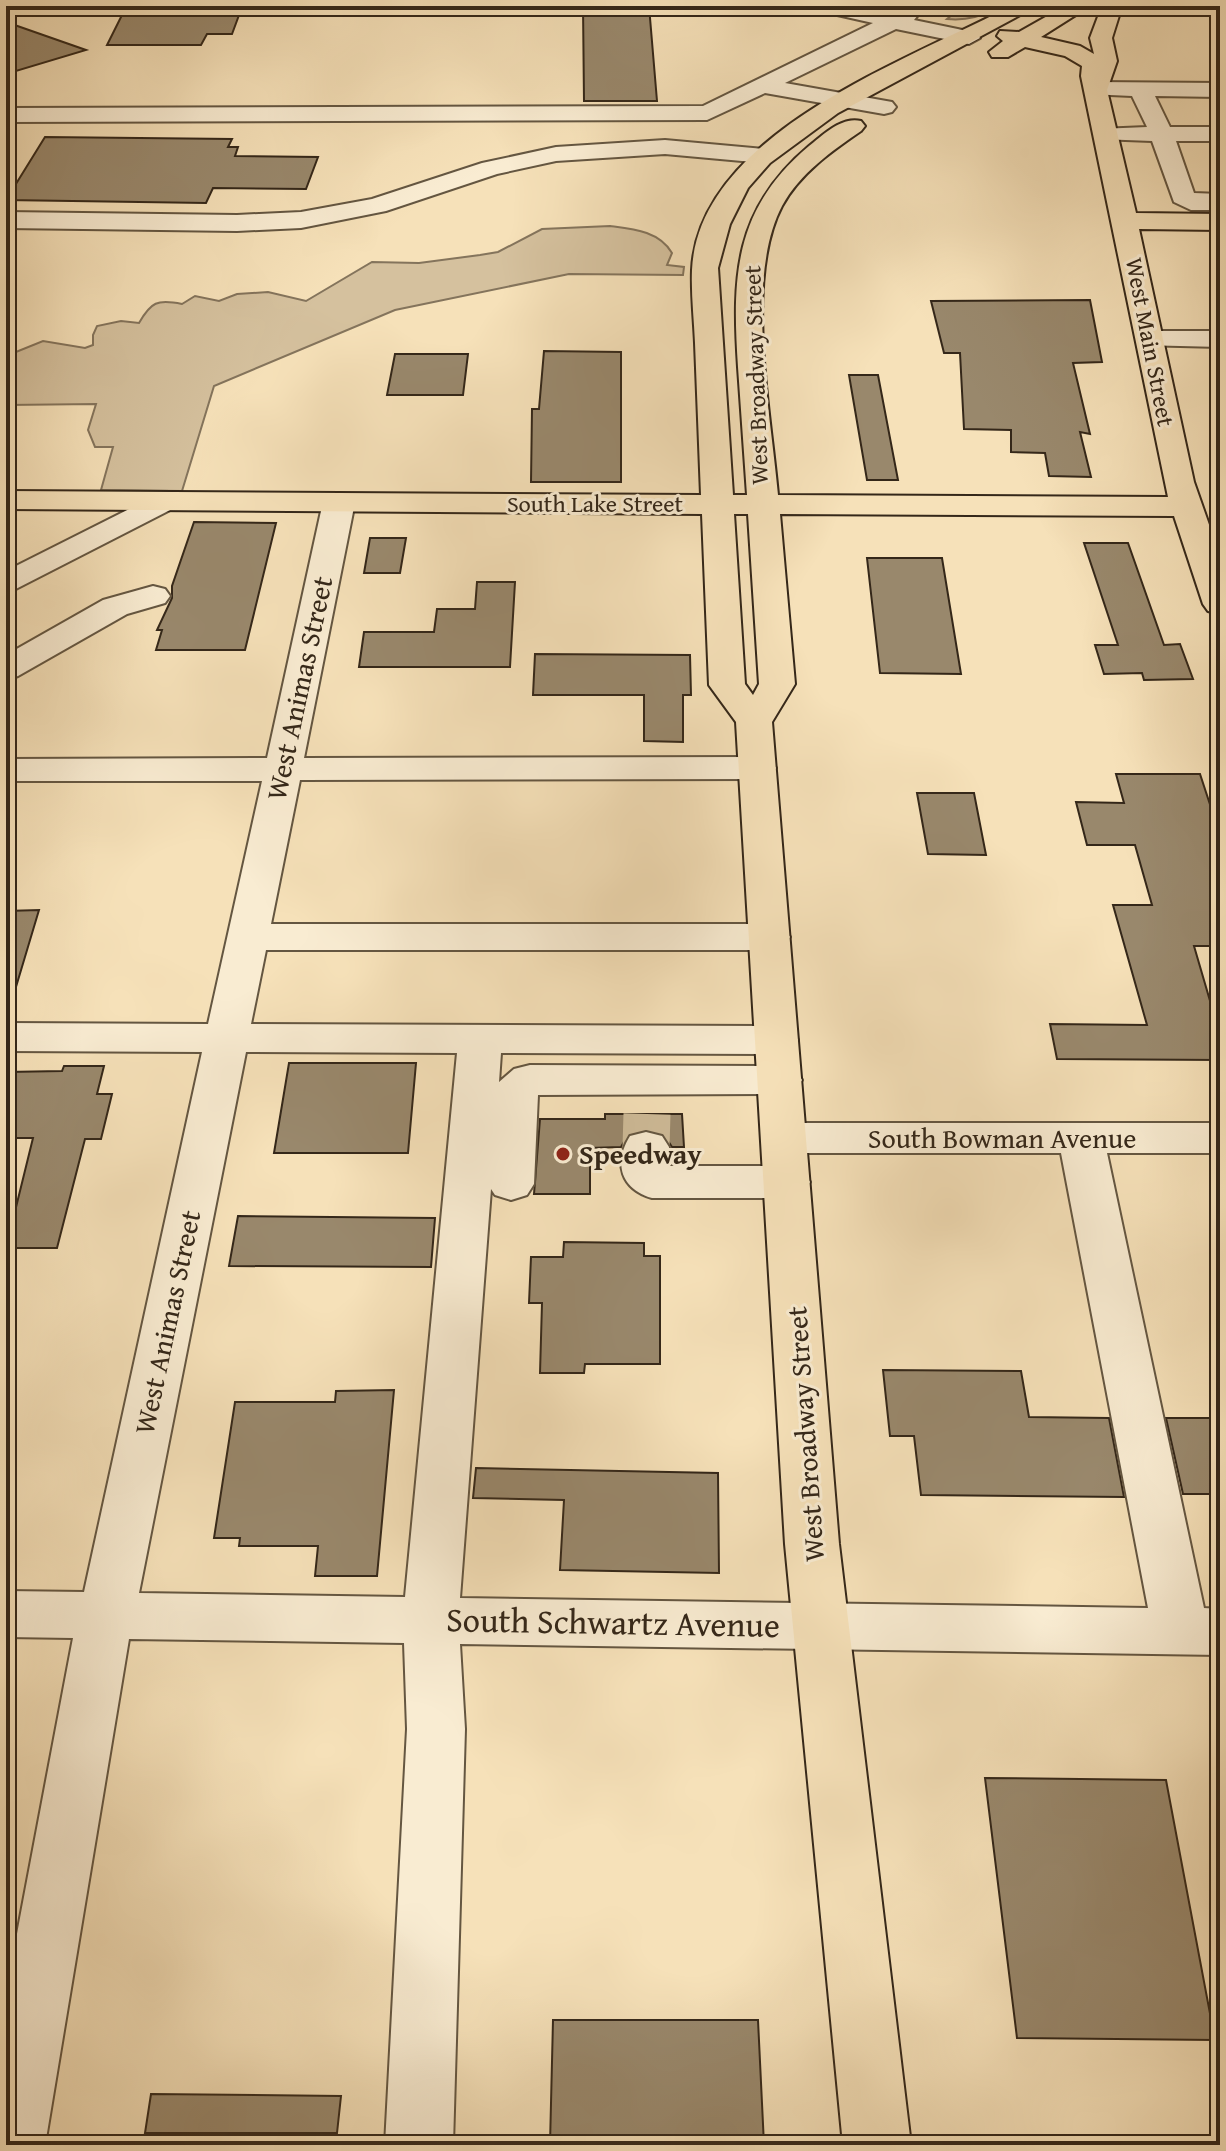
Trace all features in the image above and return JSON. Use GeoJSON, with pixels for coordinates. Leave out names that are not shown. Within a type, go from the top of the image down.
{"type":"FeatureCollection","features":[{"type":"Feature","properties":{"kind":"main road","name":"West Broadway Street"},"geometry":{"type":"LineString","coordinates":[[877,2145],[821,1628],[756,745],[727,685],[705,268],[717,223],[739,182],[764,156],[848,99],[976,44],[1027,6]]}},
{"type":"Feature","properties":{"kind":"main road","name":"West Broadway Street"},"geometry":{"type":"LineString","coordinates":[[976,44],[1018,43],[1080,6]]}},
{"type":"Feature","properties":{"kind":"main road"},"geometry":{"type":"LineString","coordinates":[[1018,43],[1067,59],[1094,82],[1106,61],[1101,38],[1112,6]]}},
{"type":"Feature","properties":{"kind":"main road","name":"West Main Street"},"geometry":{"type":"LineString","coordinates":[[1094,82],[1185,507],[1220,604]]}},
{"type":"Feature","properties":{"kind":"main road","name":"West Broadway Street"},"geometry":{"type":"LineString","coordinates":[[756,745],[777,684],[761,504],[748,293],[755,236],[778,187],[829,142],[895,102]]}},
{"type":"Feature","properties":{"kind":"main road"},"geometry":{"type":"LineString","coordinates":[[1125,221],[1220,222]]}},
{"type":"Feature","properties":{"kind":"main road","name":"South Lake Street"},"geometry":{"type":"LineString","coordinates":[[6,500],[1185,507]]}},
{"type":"Feature","properties":{"kind":"street"},"geometry":{"type":"LineString","coordinates":[[822,6],[901,18],[976,44]]}},
{"type":"Feature","properties":{"kind":"street"},"geometry":{"type":"LineString","coordinates":[[6,115],[707,113],[901,18]]}},
{"type":"Feature","properties":{"kind":"street"},"geometry":{"type":"LineString","coordinates":[[1094,82],[1140,89],[1220,90]]}},
{"type":"Feature","properties":{"kind":"street"},"geometry":{"type":"LineString","coordinates":[[764,85],[810,97],[895,102]]}},
{"type":"Feature","properties":{"kind":"street"},"geometry":{"type":"LineString","coordinates":[[1140,89],[1165,143],[1183,197],[1191,202],[1220,202]]}},
{"type":"Feature","properties":{"kind":"street"},"geometry":{"type":"LineString","coordinates":[[1109,142],[1165,143],[1218,134],[1190,89]]}},
{"type":"Feature","properties":{"kind":"street"},"geometry":{"type":"LineString","coordinates":[[6,220],[237,223],[301,220],[377,206],[491,168],[556,154],[665,147],[764,156]]}},
{"type":"Feature","properties":{"kind":"street"},"geometry":{"type":"LineString","coordinates":[[1150,339],[1220,339]]}},
{"type":"Feature","properties":{"kind":"street"},"geometry":{"type":"LineString","coordinates":[[6,584],[163,501]]}},
{"type":"Feature","properties":{"kind":"street","name":"West Animas Street"},"geometry":{"type":"LineString","coordinates":[[11,2145],[107,1615],[339,502]]}},
{"type":"Feature","properties":{"kind":"street"},"geometry":{"type":"LineString","coordinates":[[6,669],[115,607],[153,596]]}},
{"type":"Feature","properties":{"kind":"street"},"geometry":{"type":"LineString","coordinates":[[6,770],[281,771],[756,745]]}},
{"type":"Feature","properties":{"kind":"street"},"geometry":{"type":"LineString","coordinates":[[247,937],[769,937]]}},
{"type":"Feature","properties":{"kind":"street"},"geometry":{"type":"LineString","coordinates":[[6,1037],[480,1040],[778,1060]]}},
{"type":"Feature","properties":{"kind":"street"},"geometry":{"type":"LineString","coordinates":[[419,2145],[436,1729],[431,1618],[480,1040]]}},
{"type":"Feature","properties":{"kind":"street"},"geometry":{"type":"LineString","coordinates":[[511,1184],[516,1089],[530,1079],[646,1114],[778,1060]]}},
{"type":"Feature","properties":{"kind":"street","name":"South Bowman Avenue"},"geometry":{"type":"LineString","coordinates":[[646,1114],[646,1177],[652,1182],[785,1160],[1081,1138],[1220,1138]]}},
{"type":"Feature","properties":{"kind":"street"},"geometry":{"type":"LineString","coordinates":[[1081,1138],[1200,1632]]}},
{"type":"Feature","properties":{"kind":"street","name":"South Schwartz Avenue"},"geometry":{"type":"LineString","coordinates":[[6,1614],[431,1618],[821,1628],[1200,1632]]}},
{"type":"Feature","properties":{"kind":"shaded area"},"geometry":{"type":"Polygon","coordinates":[[[904,6],[1001,6],[975,17],[947,19],[952,15],[904,6]]]}},
{"type":"Feature","properties":{"kind":"shaded area"},"geometry":{"type":"Polygon","coordinates":[[[610,226],[645,232],[660,240],[672,253],[667,265],[684,267],[683,275],[569,274],[395,310],[214,386],[182,491],[101,490],[113,447],[95,447],[88,430],[96,404],[6,405],[6,356],[43,341],[85,348],[93,345],[97,326],[121,321],[139,323],[151,306],[161,302],[182,304],[195,296],[219,301],[237,294],[268,292],[306,301],[372,262],[419,263],[480,255],[498,252],[542,229],[610,226]]]}},
{"type":"Feature","properties":{"kind":"building"},"geometry":{"type":"Polygon","coordinates":[[[583,6],[649,6],[657,101],[584,101],[583,6]]]}},
{"type":"Feature","properties":{"kind":"building"},"geometry":{"type":"Polygon","coordinates":[[[126,7],[242,7],[232,34],[207,34],[201,45],[107,45],[126,7]]]}},
{"type":"Feature","properties":{"kind":"building"},"geometry":{"type":"Polygon","coordinates":[[[6,22],[86,50],[6,74],[6,22]]]}},
{"type":"Feature","properties":{"kind":"building"},"geometry":{"type":"Polygon","coordinates":[[[45,137],[232,139],[228,147],[238,147],[235,156],[318,157],[306,189],[213,188],[206,203],[6,200],[45,137]]]}},
{"type":"Feature","properties":{"kind":"building"},"geometry":{"type":"Polygon","coordinates":[[[1090,300],[1102,362],[1073,363],[1090,434],[1080,432],[1091,477],[1049,476],[1045,453],[1011,452],[1011,430],[964,429],[960,353],[944,353],[931,301],[1090,300]]]}},
{"type":"Feature","properties":{"kind":"building"},"geometry":{"type":"Polygon","coordinates":[[[544,351],[621,352],[621,482],[531,482],[532,409],[539,409],[544,351]]]}},
{"type":"Feature","properties":{"kind":"building"},"geometry":{"type":"Polygon","coordinates":[[[395,354],[468,354],[463,395],[387,395],[395,354]]]}},
{"type":"Feature","properties":{"kind":"building"},"geometry":{"type":"Polygon","coordinates":[[[849,375],[878,375],[898,480],[867,480],[849,375]]]}},
{"type":"Feature","properties":{"kind":"building"},"geometry":{"type":"Polygon","coordinates":[[[194,522],[276,523],[245,650],[156,650],[162,630],[157,630],[172,598],[172,586],[194,522]]]}},
{"type":"Feature","properties":{"kind":"building"},"geometry":{"type":"Polygon","coordinates":[[[370,538],[406,538],[400,573],[364,573],[370,538]]]}},
{"type":"Feature","properties":{"kind":"building"},"geometry":{"type":"Polygon","coordinates":[[[1084,543],[1128,543],[1164,645],[1180,644],[1193,679],[1144,680],[1142,673],[1104,674],[1095,645],[1118,645],[1084,543]]]}},
{"type":"Feature","properties":{"kind":"building"},"geometry":{"type":"Polygon","coordinates":[[[867,558],[942,558],[961,674],[880,673],[867,558]]]}},
{"type":"Feature","properties":{"kind":"building"},"geometry":{"type":"Polygon","coordinates":[[[477,582],[515,582],[510,667],[359,667],[364,632],[434,632],[437,609],[475,609],[477,582]]]}},
{"type":"Feature","properties":{"kind":"building"},"geometry":{"type":"Polygon","coordinates":[[[535,654],[690,655],[691,695],[683,695],[683,742],[644,741],[644,695],[533,695],[535,654]]]}},
{"type":"Feature","properties":{"kind":"building"},"geometry":{"type":"Polygon","coordinates":[[[1116,774],[1200,774],[1220,835],[1220,946],[1194,946],[1220,1035],[1220,1060],[1057,1059],[1050,1024],[1147,1025],[1113,905],[1152,905],[1135,845],[1087,845],[1076,802],[1124,803],[1116,774]]]}},
{"type":"Feature","properties":{"kind":"building"},"geometry":{"type":"Polygon","coordinates":[[[917,793],[974,793],[986,855],[928,854],[917,793]]]}},
{"type":"Feature","properties":{"kind":"building"},"geometry":{"type":"Polygon","coordinates":[[[39,910],[13,997],[6,996],[6,911],[39,910]]]}},
{"type":"Feature","properties":{"kind":"building"},"geometry":{"type":"Polygon","coordinates":[[[289,1063],[416,1063],[408,1153],[274,1153],[289,1063]]]}},
{"type":"Feature","properties":{"kind":"building"},"geometry":{"type":"Polygon","coordinates":[[[64,1066],[104,1066],[97,1094],[112,1094],[101,1139],[85,1139],[57,1248],[6,1248],[33,1138],[6,1138],[6,1072],[62,1071],[64,1066]]]}},
{"type":"Feature","properties":{"kind":"building"},"geometry":{"type":"Polygon","coordinates":[[[605,1114],[682,1114],[684,1147],[672,1147],[663,1133],[647,1129],[629,1133],[621,1147],[590,1148],[590,1194],[534,1194],[540,1119],[605,1119],[605,1114]]]}},
{"type":"Feature","properties":{"kind":"building"},"geometry":{"type":"Polygon","coordinates":[[[238,1216],[435,1218],[431,1267],[229,1266],[238,1216]]]}},
{"type":"Feature","properties":{"kind":"building"},"geometry":{"type":"Polygon","coordinates":[[[564,1242],[644,1243],[644,1256],[660,1256],[660,1364],[585,1364],[584,1373],[540,1373],[542,1303],[529,1303],[531,1257],[563,1257],[564,1242]]]}},
{"type":"Feature","properties":{"kind":"building"},"geometry":{"type":"Polygon","coordinates":[[[883,1370],[1021,1371],[1029,1417],[1109,1418],[1124,1497],[921,1495],[914,1436],[890,1436],[883,1370]]]}},
{"type":"Feature","properties":{"kind":"building"},"geometry":{"type":"Polygon","coordinates":[[[394,1390],[377,1576],[315,1576],[318,1546],[239,1546],[240,1538],[214,1538],[235,1402],[335,1402],[336,1391],[394,1390]]]}},
{"type":"Feature","properties":{"kind":"building"},"geometry":{"type":"Polygon","coordinates":[[[1166,1418],[1220,1418],[1220,1494],[1183,1494],[1166,1418]]]}},
{"type":"Feature","properties":{"kind":"building"},"geometry":{"type":"Polygon","coordinates":[[[476,1468],[718,1473],[719,1573],[560,1570],[564,1500],[473,1498],[476,1468]]]}},
{"type":"Feature","properties":{"kind":"building"},"geometry":{"type":"Polygon","coordinates":[[[985,1778],[1166,1780],[1215,2040],[1017,2038],[985,1778]]]}},
{"type":"Feature","properties":{"kind":"building"},"geometry":{"type":"Polygon","coordinates":[[[553,2020],[758,2020],[764,2145],[550,2145],[553,2020]]]}},
{"type":"Feature","properties":{"kind":"building"},"geometry":{"type":"Polygon","coordinates":[[[151,2094],[341,2096],[337,2133],[145,2133],[151,2094]]]}},
{"type":"Feature","properties":{"kind":"tunnel"},"geometry":{"type":"LineString","coordinates":[[646,1147],[647,1114]]}},
{"type":"Feature","properties":{"kind":"place","name":"Speedway"},"geometry":{"type":"Point","coordinates":[563,1154]}}]}
